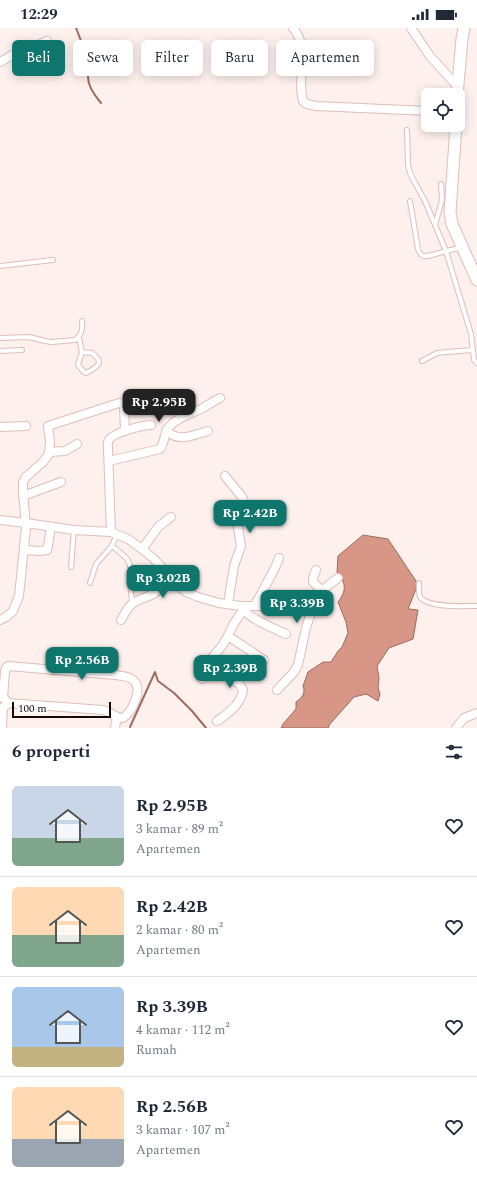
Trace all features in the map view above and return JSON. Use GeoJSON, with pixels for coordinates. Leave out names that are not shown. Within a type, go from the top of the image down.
{"type":"FeatureCollection","features":[{"type":"Feature","properties":{"kind":"street"},"geometry":{"type":"LineString","coordinates":[[294,28],[299,39],[303,56],[302,89],[304,101],[307,104],[337,108],[421,111]]}},
{"type":"Feature","properties":{"kind":"street"},"geometry":{"type":"LineString","coordinates":[[411,28],[455,88]]}},
{"type":"Feature","properties":{"kind":"street"},"geometry":{"type":"LineString","coordinates":[[457,88],[464,28]]}},
{"type":"Feature","properties":{"kind":"street"},"geometry":{"type":"LineString","coordinates":[[0,62],[12,55]]}},
{"type":"Feature","properties":{"kind":"street"},"geometry":{"type":"LineString","coordinates":[[456,132],[450,212],[452,224],[477,280]]}},
{"type":"Feature","properties":{"kind":"street"},"geometry":{"type":"LineString","coordinates":[[109,461],[160,448],[164,444],[166,431],[168,428],[180,418],[203,408],[220,398]]}},
{"type":"Feature","properties":{"kind":"street"},"geometry":{"type":"LineString","coordinates":[[0,620],[10,615],[14,611],[19,596],[26,523],[23,496],[24,480],[45,460],[50,452],[48,426],[116,403],[121,403],[124,406],[125,431]]}},
{"type":"Feature","properties":{"kind":"street"},"geometry":{"type":"LineString","coordinates":[[114,533],[108,449],[109,440],[125,431],[140,426],[151,425]]}},
{"type":"Feature","properties":{"kind":"street"},"geometry":{"type":"LineString","coordinates":[[0,427],[26,426]]}},
{"type":"Feature","properties":{"kind":"street"},"geometry":{"type":"LineString","coordinates":[[166,431],[172,436],[181,438],[208,431]]}},
{"type":"Feature","properties":{"kind":"street"},"geometry":{"type":"LineString","coordinates":[[50,452],[65,451],[77,444]]}},
{"type":"Feature","properties":{"kind":"street"},"geometry":{"type":"LineString","coordinates":[[225,476],[242,497],[245,504],[238,518],[241,546],[234,566],[228,604]]}},
{"type":"Feature","properties":{"kind":"street"},"geometry":{"type":"LineString","coordinates":[[23,496],[61,482]]}},
{"type":"Feature","properties":{"kind":"street"},"geometry":{"type":"LineString","coordinates":[[142,549],[159,526],[171,517]]}},
{"type":"Feature","properties":{"kind":"street"},"geometry":{"type":"LineString","coordinates":[[0,520],[74,530],[114,533],[142,549],[186,592],[203,599],[242,608],[255,605],[298,606],[311,610]]}},
{"type":"Feature","properties":{"kind":"street"},"geometry":{"type":"LineString","coordinates":[[24,550],[40,552],[46,551],[51,527]]}},
{"type":"Feature","properties":{"kind":"street"},"geometry":{"type":"LineString","coordinates":[[255,605],[279,558]]}},
{"type":"Feature","properties":{"kind":"street"},"geometry":{"type":"LineString","coordinates":[[121,620],[133,603],[148,597],[159,589],[162,569]]}},
{"type":"Feature","properties":{"kind":"street"},"geometry":{"type":"LineString","coordinates":[[316,570],[313,581],[322,591]]}},
{"type":"Feature","properties":{"kind":"street"},"geometry":{"type":"LineString","coordinates":[[277,690],[294,672],[298,665],[311,610],[318,595],[338,578]]}},
{"type":"Feature","properties":{"kind":"street"},"geometry":{"type":"LineString","coordinates":[[242,608],[250,616],[286,634]]}},
{"type":"Feature","properties":{"kind":"street"},"geometry":{"type":"LineString","coordinates":[[202,679],[204,668],[222,646],[242,608]]}},
{"type":"Feature","properties":{"kind":"street"},"geometry":{"type":"LineString","coordinates":[[228,636],[264,660]]}},
{"type":"Feature","properties":{"kind":"street"},"geometry":{"type":"LineString","coordinates":[[210,660],[240,685],[243,690],[234,708],[217,721]]}},
{"type":"Feature","properties":{"kind":"street"},"geometry":{"type":"LineString","coordinates":[[2,728],[3,703],[5,672],[8,666],[115,674],[132,679],[136,683],[137,689],[135,701],[129,712],[123,718],[117,717],[110,712],[103,710],[3,703]]}},
{"type":"Feature","properties":{"kind":"street"},"geometry":{"type":"LineString","coordinates":[[456,728],[464,718],[477,713]]}},
{"type":"Feature","properties":{"kind":"street"},"geometry":{"type":"LineString","coordinates":[[115,728],[117,717]]}},
{"type":"Feature","properties":{"kind":"lane"},"geometry":{"type":"LineString","coordinates":[[407,130],[408,165],[410,173],[425,201],[446,251],[471,334],[474,360],[477,363]]}},
{"type":"Feature","properties":{"kind":"lane"},"geometry":{"type":"LineString","coordinates":[[435,225],[442,200],[441,184]]}},
{"type":"Feature","properties":{"kind":"lane"},"geometry":{"type":"LineString","coordinates":[[410,201],[420,254],[428,256],[462,246]]}},
{"type":"Feature","properties":{"kind":"lane"},"geometry":{"type":"LineString","coordinates":[[0,266],[53,260]]}},
{"type":"Feature","properties":{"kind":"lane"},"geometry":{"type":"LineString","coordinates":[[0,338],[29,337],[45,342],[75,340],[82,332],[82,321]]}},
{"type":"Feature","properties":{"kind":"lane"},"geometry":{"type":"LineString","coordinates":[[78,338],[82,352],[78,365],[86,373],[99,362],[92,353],[82,352]]}},
{"type":"Feature","properties":{"kind":"lane"},"geometry":{"type":"LineString","coordinates":[[0,351],[22,350]]}},
{"type":"Feature","properties":{"kind":"lane"},"geometry":{"type":"LineString","coordinates":[[422,361],[437,354],[473,350]]}},
{"type":"Feature","properties":{"kind":"lane"},"geometry":{"type":"LineString","coordinates":[[71,567],[74,530]]}},
{"type":"Feature","properties":{"kind":"lane"},"geometry":{"type":"LineString","coordinates":[[90,583],[98,560],[112,546],[114,533]]}},
{"type":"Feature","properties":{"kind":"lane"},"geometry":{"type":"LineString","coordinates":[[112,546],[124,556],[129,563],[132,578],[131,596],[133,603]]}},
{"type":"Feature","properties":{"kind":"lane"},"geometry":{"type":"LineString","coordinates":[[419,583],[420,596],[426,601],[441,606],[477,606]]}},
{"type":"Feature","properties":{"kind":"shaded area"},"geometry":{"type":"Polygon","coordinates":[[[363,535],[388,539],[418,584],[408,609],[418,610],[413,639],[389,648],[377,666],[379,678],[378,688],[380,694],[378,701],[366,694],[354,697],[328,728],[281,728],[296,709],[296,702],[303,695],[303,686],[308,672],[323,662],[331,662],[342,647],[348,633],[346,622],[338,602],[343,594],[344,583],[337,572],[338,556],[363,535]]]}},
{"type":"Feature","properties":{"kind":"waterway"},"geometry":{"type":"LineString","coordinates":[[76,28],[90,64],[88,77],[89,84],[101,103]]}},
{"type":"Feature","properties":{"kind":"waterway"},"geometry":{"type":"LineString","coordinates":[[130,727],[155,672],[158,681],[174,693],[206,728]]}}]}
